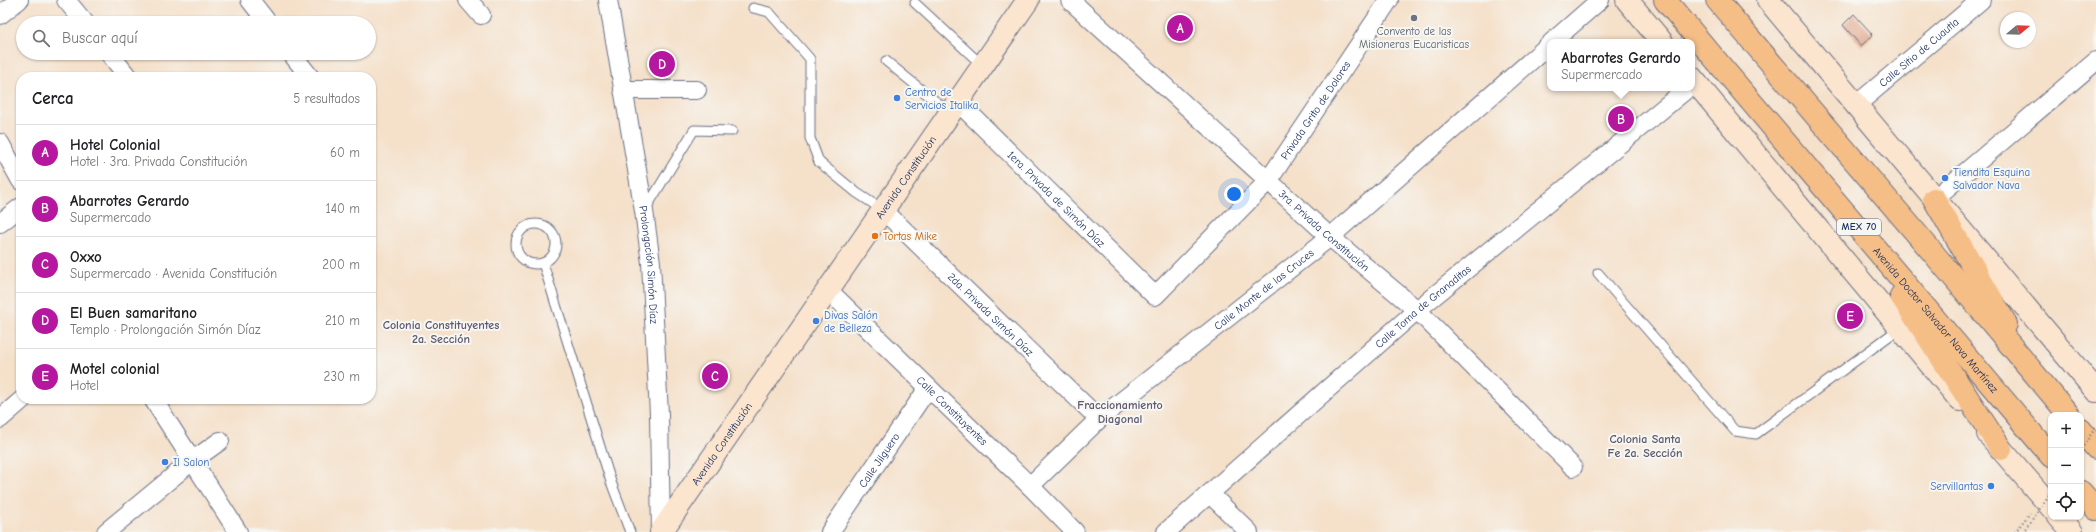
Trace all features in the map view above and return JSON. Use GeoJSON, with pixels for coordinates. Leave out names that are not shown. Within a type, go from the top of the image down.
{"type":"FeatureCollection","features":[{"type":"Feature","properties":{"kind":"highway","name":"Avenida Doctor Salvador Nava Martínez"},"geometry":{"type":"LineString","coordinates":[[1665,0],[2048,452]]}},
{"type":"Feature","properties":{"kind":"highway"},"geometry":{"type":"LineString","coordinates":[[1717,0],[2066,412]]}},
{"type":"Feature","properties":{"kind":"highway"},"geometry":{"type":"LineString","coordinates":[[1934,199],[2037,377]]}},
{"type":"Feature","properties":{"kind":"highway"},"geometry":{"type":"LineString","coordinates":[[1850,218],[2001,449]]}},
{"type":"Feature","properties":{"kind":"highway"},"geometry":{"type":"LineString","coordinates":[[2084,434],[2096,448]]}},
{"type":"Feature","properties":{"kind":"highway"},"geometry":{"type":"LineString","coordinates":[[2084,495],[2096,509]]}},
{"type":"Feature","properties":{"kind":"main road"},"geometry":{"type":"LineString","coordinates":[[1627,0],[1660,39]]}},
{"type":"Feature","properties":{"kind":"main road"},"geometry":{"type":"LineString","coordinates":[[1771,1],[1934,199],[2096,391]]}},
{"type":"Feature","properties":{"kind":"main road","name":"Avenida Constitución"},"geometry":{"type":"LineString","coordinates":[[661,532],[983,66],[1024,2]]}},
{"type":"Feature","properties":{"kind":"main road"},"geometry":{"type":"LineString","coordinates":[[1695,87],[2001,449],[2048,514]]}},
{"type":"Feature","properties":{"kind":"street"},"geometry":{"type":"LineString","coordinates":[[0,15],[19,0]]}},
{"type":"Feature","properties":{"kind":"street"},"geometry":{"type":"LineString","coordinates":[[66,0],[79,16]]}},
{"type":"Feature","properties":{"kind":"street"},"geometry":{"type":"LineString","coordinates":[[250,0],[263,16]]}},
{"type":"Feature","properties":{"kind":"street"},"geometry":{"type":"LineString","coordinates":[[468,0],[481,15]]}},
{"type":"Feature","properties":{"kind":"street","name":"Prolongación Simón Díaz"},"geometry":{"type":"LineString","coordinates":[[608,0],[644,211],[651,263],[659,406],[661,532]]}},
{"type":"Feature","properties":{"kind":"street","name":"3ra. Privada Constitución"},"geometry":{"type":"LineString","coordinates":[[1070,0],[1330,237],[1417,310],[1573,467]]}},
{"type":"Feature","properties":{"kind":"street","name":"Privada Grito de Dolores"},"geometry":{"type":"LineString","coordinates":[[1155,296],[1268,181],[1388,0]]}},
{"type":"Feature","properties":{"kind":"street","name":"Calle Monte de las Cruces"},"geometry":{"type":"LineString","coordinates":[[1556,39],[1600,0]]}},
{"type":"Feature","properties":{"kind":"street","name":"Calle Sitio de Cuautla"},"geometry":{"type":"LineString","coordinates":[[1856,105],[1981,0]]}},
{"type":"Feature","properties":{"kind":"street","name":"Calle Monte de las Cruces"},"geometry":{"type":"LineString","coordinates":[[1030,486],[1099,419],[1330,237],[1547,47]]}},
{"type":"Feature","properties":{"kind":"street"},"geometry":{"type":"LineString","coordinates":[[115,60],[124,72]]}},
{"type":"Feature","properties":{"kind":"street"},"geometry":{"type":"LineString","coordinates":[[297,60],[306,72]]}},
{"type":"Feature","properties":{"kind":"street"},"geometry":{"type":"LineString","coordinates":[[1934,199],[2096,61]]}},
{"type":"Feature","properties":{"kind":"street"},"geometry":{"type":"LineString","coordinates":[[623,90],[697,90]]}},
{"type":"Feature","properties":{"kind":"street","name":"Calle Toma de Granaditas"},"geometry":{"type":"LineString","coordinates":[[1166,532],[1417,310],[1682,91]]}},
{"type":"Feature","properties":{"kind":"street","name":"1era. Privada de Simón Díaz"},"geometry":{"type":"LineString","coordinates":[[954,108],[1155,296]]}},
{"type":"Feature","properties":{"kind":"street"},"geometry":{"type":"LineString","coordinates":[[0,143],[16,172]]}},
{"type":"Feature","properties":{"kind":"street","name":"2da. Privada Simón Díaz"},"geometry":{"type":"LineString","coordinates":[[883,210],[1099,419]]}},
{"type":"Feature","properties":{"kind":"street"},"geometry":{"type":"LineString","coordinates":[[0,223],[16,211]]}},
{"type":"Feature","properties":{"kind":"street","name":"Calle Constituyentes"},"geometry":{"type":"LineString","coordinates":[[828,290],[1030,486],[1075,532]]}},
{"type":"Feature","properties":{"kind":"street","name":"Calle Jilguero"},"geometry":{"type":"LineString","coordinates":[[830,532],[928,388]]}},
{"type":"Feature","properties":{"kind":"street"},"geometry":{"type":"LineString","coordinates":[[0,419],[17,404]]}},
{"type":"Feature","properties":{"kind":"street"},"geometry":{"type":"LineString","coordinates":[[156,404],[238,532]]}},
{"type":"Feature","properties":{"kind":"street"},"geometry":{"type":"LineString","coordinates":[[106,532],[192,461],[220,441]]}},
{"type":"Feature","properties":{"kind":"street"},"geometry":{"type":"LineString","coordinates":[[1210,494],[1249,532]]}},
{"type":"Feature","properties":{"kind":"lane"},"geometry":{"type":"LineString","coordinates":[[915,3],[983,66]]}},
{"type":"Feature","properties":{"kind":"lane"},"geometry":{"type":"LineString","coordinates":[[753,8],[769,12],[810,59],[810,138],[818,162],[857,193],[883,210]]}},
{"type":"Feature","properties":{"kind":"lane"},"geometry":{"type":"LineString","coordinates":[[886,61],[954,108]]}},
{"type":"Feature","properties":{"kind":"lane"},"geometry":{"type":"LineString","coordinates":[[644,211],[694,130],[732,131]]}},
{"type":"Feature","properties":{"kind":"lane"},"geometry":{"type":"LineString","coordinates":[[540,224],[546,226],[554,235],[556,248],[549,259],[543,263],[529,263],[519,254],[516,248],[518,234],[528,226],[540,224]]}},
{"type":"Feature","properties":{"kind":"lane"},"geometry":{"type":"LineString","coordinates":[[543,263],[612,482],[630,532]]}},
{"type":"Feature","properties":{"kind":"lane"},"geometry":{"type":"LineString","coordinates":[[1598,273],[1735,430],[1742,432],[1756,434],[1900,328]]}},
{"type":"Feature","properties":{"kind":"path"},"geometry":{"type":"LineString","coordinates":[[2082,448],[2096,427]]}},
{"type":"Feature","properties":{"kind":"path"},"geometry":{"type":"LineString","coordinates":[[2015,532],[2049,520]]}},
{"type":"Feature","properties":{"kind":"path"},"geometry":{"type":"LineString","coordinates":[[2023,532],[2050,520]]}},
{"type":"Feature","properties":{"kind":"building"},"geometry":{"type":"Polygon","coordinates":[[[1854,14],[1873,35],[1861,46],[1843,25],[1854,14]]]}},
{"type":"Feature","properties":{"kind":"place","name":"Convento de las Misioneras Eucaristicas"},"geometry":{"type":"Point","coordinates":[1414,18]}},
{"type":"Feature","properties":{"kind":"place","name":"Hotel Colonial"},"geometry":{"type":"Point","coordinates":[1180,28]}},
{"type":"Feature","properties":{"kind":"place","name":"El Buen samaritano"},"geometry":{"type":"Point","coordinates":[662,64]}},
{"type":"Feature","properties":{"kind":"place","name":"Centro de Servicios Italika"},"geometry":{"type":"Point","coordinates":[897,98]}},
{"type":"Feature","properties":{"kind":"place","name":"Abarrotes Gerardo"},"geometry":{"type":"Point","coordinates":[1621,119]}},
{"type":"Feature","properties":{"kind":"place","name":"Tiendita Esquina Salvador Nava"},"geometry":{"type":"Point","coordinates":[1945,178]}},
{"type":"Feature","properties":{"kind":"place","name":"Tortas Mike"},"geometry":{"type":"Point","coordinates":[875,236]}},
{"type":"Feature","properties":{"kind":"place","name":"Motel colonial"},"geometry":{"type":"Point","coordinates":[1850,316]}},
{"type":"Feature","properties":{"kind":"place","name":"Divas Salón de Belleza"},"geometry":{"type":"Point","coordinates":[816,321]}},
{"type":"Feature","properties":{"kind":"place","name":"Oxxo"},"geometry":{"type":"Point","coordinates":[715,376]}},
{"type":"Feature","properties":{"kind":"place","name":"Il Salon"},"geometry":{"type":"Point","coordinates":[165,462]}},
{"type":"Feature","properties":{"kind":"place","name":"Servillantas"},"geometry":{"type":"Point","coordinates":[1991,486]}},
{"type":"Feature","properties":{"kind":"district","name":"Colonia Constituyentes 2a. Sección"},"geometry":{"type":"Point","coordinates":[441,332]}},
{"type":"Feature","properties":{"kind":"district","name":"Fraccionamiento Diagonal"},"geometry":{"type":"Point","coordinates":[1120,412]}},
{"type":"Feature","properties":{"kind":"district","name":"Colonia Santa Fe 2a. Sección"},"geometry":{"type":"Point","coordinates":[1645,446]}}]}
